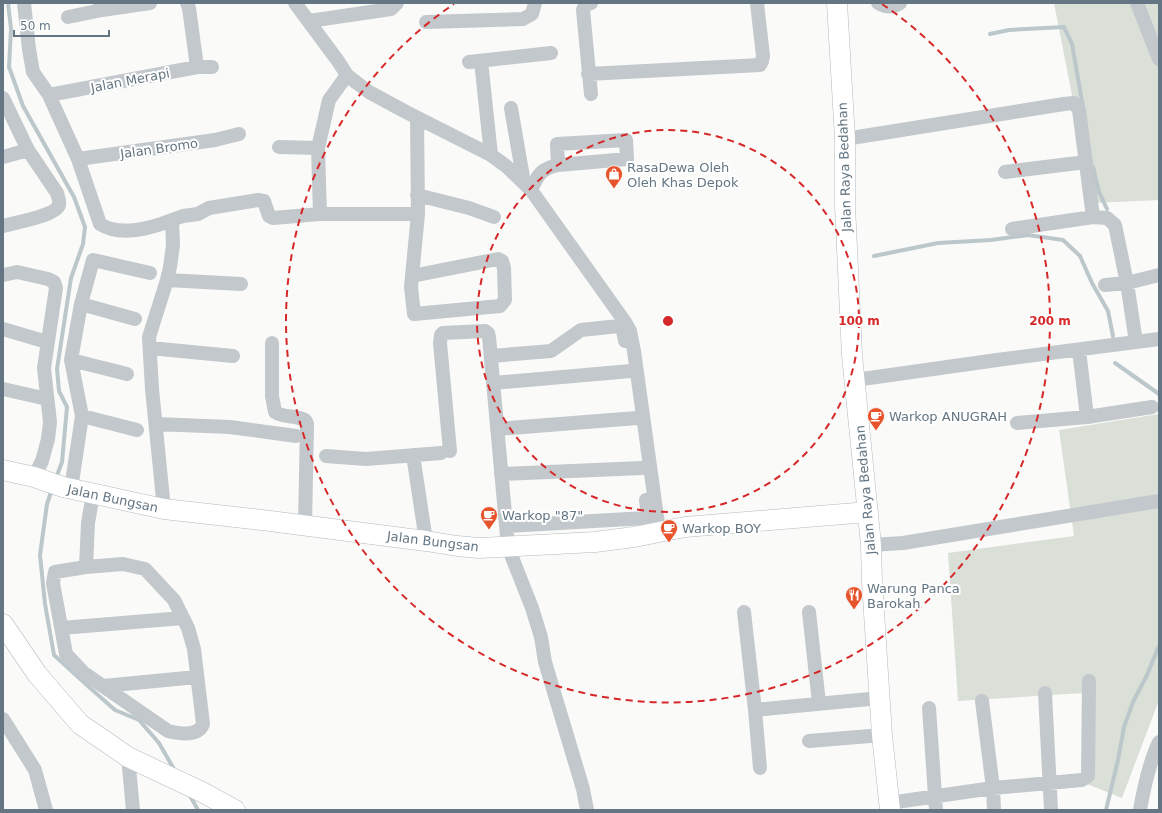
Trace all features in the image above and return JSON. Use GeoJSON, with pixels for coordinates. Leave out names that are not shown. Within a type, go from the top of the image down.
{"type":"FeatureCollection","features":[{"type":"Feature","properties":{"kind":"street"},"geometry":{"type":"LineString","coordinates":[[24,3],[33,72],[49,95],[78,159],[100,224],[112,230],[155,227],[183,216],[198,214],[209,208],[258,200],[264,201],[269,216],[273,218],[320,214],[418,214]]}},
{"type":"Feature","properties":{"kind":"street"},"geometry":{"type":"LineString","coordinates":[[68,17],[101,7],[150,3]]}},
{"type":"Feature","properties":{"kind":"street"},"geometry":{"type":"LineString","coordinates":[[187,3],[189,8],[197,68]]}},
{"type":"Feature","properties":{"kind":"street"},"geometry":{"type":"LineString","coordinates":[[295,3],[347,74],[370,92],[490,155],[528,186],[607,295],[630,331],[659,531]]}},
{"type":"Feature","properties":{"kind":"street"},"geometry":{"type":"LineString","coordinates":[[309,21],[391,9],[397,3]]}},
{"type":"Feature","properties":{"kind":"street"},"geometry":{"type":"LineString","coordinates":[[426,22],[523,19],[532,14],[535,3]]}},
{"type":"Feature","properties":{"kind":"street"},"geometry":{"type":"LineString","coordinates":[[590,94],[583,10],[585,4],[591,3]]}},
{"type":"Feature","properties":{"kind":"street"},"geometry":{"type":"LineString","coordinates":[[588,74],[760,64],[763,56],[757,3]]}},
{"type":"Feature","properties":{"kind":"street","name":"Jalan Raya Bedahan"},"geometry":{"type":"LineString","coordinates":[[836,3],[845,139],[845,206],[852,355],[871,545],[882,735],[890,806]]}},
{"type":"Feature","properties":{"kind":"street"},"geometry":{"type":"LineString","coordinates":[[878,3],[882,6],[891,7],[900,3]]}},
{"type":"Feature","properties":{"kind":"street"},"geometry":{"type":"LineString","coordinates":[[1137,3],[1159,59]]}},
{"type":"Feature","properties":{"kind":"street"},"geometry":{"type":"LineString","coordinates":[[490,155],[475,61],[551,53]]}},
{"type":"Feature","properties":{"kind":"street","name":"Jalan Merapi"},"geometry":{"type":"LineString","coordinates":[[49,95],[197,68],[212,67]]}},
{"type":"Feature","properties":{"kind":"street"},"geometry":{"type":"LineString","coordinates":[[320,214],[318,148],[329,100],[347,74]]}},
{"type":"Feature","properties":{"kind":"street"},"geometry":{"type":"LineString","coordinates":[[3,98],[28,150],[57,193],[59,205],[48,214],[3,226]]}},
{"type":"Feature","properties":{"kind":"street"},"geometry":{"type":"LineString","coordinates":[[845,139],[1074,103],[1079,110],[1093,216]]}},
{"type":"Feature","properties":{"kind":"street"},"geometry":{"type":"LineString","coordinates":[[511,108],[528,186]]}},
{"type":"Feature","properties":{"kind":"street"},"geometry":{"type":"LineString","coordinates":[[412,276],[498,259],[502,261],[504,268],[505,300],[500,306],[414,314],[411,287],[412,276],[415,252],[418,214],[417,118]]}},
{"type":"Feature","properties":{"kind":"street","name":"Jalan Bromo"},"geometry":{"type":"LineString","coordinates":[[78,159],[216,140],[239,134]]}},
{"type":"Feature","properties":{"kind":"street"},"geometry":{"type":"LineString","coordinates":[[528,186],[538,174],[547,167],[626,159],[626,140],[557,144],[558,165]]}},
{"type":"Feature","properties":{"kind":"street"},"geometry":{"type":"LineString","coordinates":[[279,148],[318,148]]}},
{"type":"Feature","properties":{"kind":"street"},"geometry":{"type":"LineString","coordinates":[[3,157],[28,150]]}},
{"type":"Feature","properties":{"kind":"street"},"geometry":{"type":"LineString","coordinates":[[1005,172],[1086,162]]}},
{"type":"Feature","properties":{"kind":"street"},"geometry":{"type":"LineString","coordinates":[[417,195],[494,216]]}},
{"type":"Feature","properties":{"kind":"street"},"geometry":{"type":"LineString","coordinates":[[1012,228],[1093,216],[1107,218],[1115,225],[1127,283],[1136,342]]}},
{"type":"Feature","properties":{"kind":"street"},"geometry":{"type":"LineString","coordinates":[[164,509],[149,337],[167,280],[173,245],[172,220]]}},
{"type":"Feature","properties":{"kind":"street"},"geometry":{"type":"LineString","coordinates":[[53,484],[82,416],[71,360],[81,304],[93,260],[150,273]]}},
{"type":"Feature","properties":{"kind":"street"},"geometry":{"type":"LineString","coordinates":[[3,275],[17,272],[48,279],[54,282],[56,288],[44,368],[50,422],[48,439],[42,461],[53,484]]}},
{"type":"Feature","properties":{"kind":"street"},"geometry":{"type":"LineString","coordinates":[[1105,285],[1127,283],[1159,275]]}},
{"type":"Feature","properties":{"kind":"street"},"geometry":{"type":"LineString","coordinates":[[167,280],[241,284]]}},
{"type":"Feature","properties":{"kind":"street"},"geometry":{"type":"LineString","coordinates":[[81,304],[135,320]]}},
{"type":"Feature","properties":{"kind":"street"},"geometry":{"type":"LineString","coordinates":[[491,356],[547,352],[555,349],[580,330],[619,326],[623,331],[631,371],[648,516],[646,518],[506,526]]}},
{"type":"Feature","properties":{"kind":"street"},"geometry":{"type":"LineString","coordinates":[[3,329],[47,342]]}},
{"type":"Feature","properties":{"kind":"street"},"geometry":{"type":"LineString","coordinates":[[326,456],[366,458],[446,452],[440,343],[441,335],[443,333],[485,331],[488,333],[508,547],[532,608],[541,637],[546,662],[583,789],[587,810]]}},
{"type":"Feature","properties":{"kind":"street"},"geometry":{"type":"LineString","coordinates":[[855,380],[1136,342],[1157,342]]}},
{"type":"Feature","properties":{"kind":"street"},"geometry":{"type":"LineString","coordinates":[[272,343],[272,396],[275,412],[282,415],[301,418],[305,420],[307,424],[305,526]]}},
{"type":"Feature","properties":{"kind":"street"},"geometry":{"type":"LineString","coordinates":[[150,348],[233,356]]}},
{"type":"Feature","properties":{"kind":"street"},"geometry":{"type":"LineString","coordinates":[[1079,350],[1087,417]]}},
{"type":"Feature","properties":{"kind":"street"},"geometry":{"type":"LineString","coordinates":[[71,360],[127,374]]}},
{"type":"Feature","properties":{"kind":"street"},"geometry":{"type":"LineString","coordinates":[[493,383],[631,371]]}},
{"type":"Feature","properties":{"kind":"street"},"geometry":{"type":"LineString","coordinates":[[3,389],[47,399]]}},
{"type":"Feature","properties":{"kind":"street"},"geometry":{"type":"LineString","coordinates":[[1017,423],[1087,417],[1152,407]]}},
{"type":"Feature","properties":{"kind":"street"},"geometry":{"type":"LineString","coordinates":[[82,416],[137,430]]}},
{"type":"Feature","properties":{"kind":"street"},"geometry":{"type":"LineString","coordinates":[[497,430],[637,418]]}},
{"type":"Feature","properties":{"kind":"street"},"geometry":{"type":"LineString","coordinates":[[156,424],[230,427],[296,436]]}},
{"type":"Feature","properties":{"kind":"street"},"geometry":{"type":"LineString","coordinates":[[413,455],[426,541]]}},
{"type":"Feature","properties":{"kind":"street"},"geometry":{"type":"LineString","coordinates":[[501,474],[642,468]]}},
{"type":"Feature","properties":{"kind":"street","name":"Jalan Bungsan"},"geometry":{"type":"LineString","coordinates":[[3,470],[93,494],[164,509],[479,548],[595,542],[634,537],[685,527],[868,512]]}},
{"type":"Feature","properties":{"kind":"street"},"geometry":{"type":"LineString","coordinates":[[86,567],[88,524],[93,494]]}},
{"type":"Feature","properties":{"kind":"street"},"geometry":{"type":"LineString","coordinates":[[871,545],[902,543],[1159,502]]}},
{"type":"Feature","properties":{"kind":"street"},"geometry":{"type":"LineString","coordinates":[[123,564],[145,570],[174,600],[183,618],[188,628],[194,649],[203,724],[202,728],[197,732],[178,733],[168,731],[84,673],[66,654],[53,583],[55,572],[86,567],[123,564]]}},
{"type":"Feature","properties":{"kind":"street"},"geometry":{"type":"LineString","coordinates":[[744,612],[760,768]]}},
{"type":"Feature","properties":{"kind":"street"},"geometry":{"type":"LineString","coordinates":[[809,612],[819,703]]}},
{"type":"Feature","properties":{"kind":"street"},"geometry":{"type":"LineString","coordinates":[[61,628],[183,618]]}},
{"type":"Feature","properties":{"kind":"street"},"geometry":{"type":"LineString","coordinates":[[3,624],[37,674],[80,724],[128,757],[202,792],[235,810]]}},
{"type":"Feature","properties":{"kind":"street"},"geometry":{"type":"LineString","coordinates":[[104,686],[197,677]]}},
{"type":"Feature","properties":{"kind":"street"},"geometry":{"type":"LineString","coordinates":[[890,806],[935,803],[993,788],[1082,780],[1088,776],[1089,681]]}},
{"type":"Feature","properties":{"kind":"street"},"geometry":{"type":"LineString","coordinates":[[1045,693],[1051,810]]}},
{"type":"Feature","properties":{"kind":"street"},"geometry":{"type":"LineString","coordinates":[[755,710],[880,698]]}},
{"type":"Feature","properties":{"kind":"street"},"geometry":{"type":"LineString","coordinates":[[982,701],[993,788],[994,810]]}},
{"type":"Feature","properties":{"kind":"street"},"geometry":{"type":"LineString","coordinates":[[929,708],[935,803]]}},
{"type":"Feature","properties":{"kind":"street"},"geometry":{"type":"LineString","coordinates":[[3,719],[35,770],[46,810]]}},
{"type":"Feature","properties":{"kind":"street"},"geometry":{"type":"LineString","coordinates":[[809,741],[882,735]]}},
{"type":"Feature","properties":{"kind":"street"},"geometry":{"type":"LineString","coordinates":[[1140,810],[1144,783],[1159,742]]}},
{"type":"Feature","properties":{"kind":"street"},"geometry":{"type":"LineString","coordinates":[[128,757],[133,810]]}},
{"type":"Feature","properties":{"kind":"shaded area"},"geometry":{"type":"Polygon","coordinates":[[[1054,3],[1159,3],[1159,200],[1093,203],[1054,3]]]}},
{"type":"Feature","properties":{"kind":"shaded area"},"geometry":{"type":"Polygon","coordinates":[[[1159,414],[1159,700],[1122,798],[1087,784],[1084,693],[958,701],[948,553],[1074,536],[1059,430],[1159,414]]]}},
{"type":"Feature","properties":{"kind":"waterway"},"geometry":{"type":"LineString","coordinates":[[8,3],[11,29],[9,67],[23,106],[74,197],[85,227],[83,244],[71,278],[57,369],[59,391],[67,407],[62,462],[56,478]]}},
{"type":"Feature","properties":{"kind":"waterway"},"geometry":{"type":"LineString","coordinates":[[990,34],[1009,30],[1064,27],[1072,44],[1083,107]]}},
{"type":"Feature","properties":{"kind":"waterway"},"geometry":{"type":"LineString","coordinates":[[1093,167],[1099,192],[1107,209]]}},
{"type":"Feature","properties":{"kind":"waterway"},"geometry":{"type":"LineString","coordinates":[[874,256],[938,243],[991,240],[1028,235],[1063,240],[1080,256],[1092,283],[1108,311],[1113,336]]}},
{"type":"Feature","properties":{"kind":"waterway"},"geometry":{"type":"LineString","coordinates":[[1115,363],[1159,394]]}},
{"type":"Feature","properties":{"kind":"waterway"},"geometry":{"type":"LineString","coordinates":[[52,489],[47,504],[40,555],[45,604],[54,655],[115,710],[139,720],[159,743],[175,771]]}},
{"type":"Feature","properties":{"kind":"waterway"},"geometry":{"type":"LineString","coordinates":[[1106,810],[1124,727],[1133,702],[1147,675],[1159,646]]}},
{"type":"Feature","properties":{"kind":"waterway"},"geometry":{"type":"LineString","coordinates":[[189,794],[198,810]]}},
{"type":"Feature","properties":{"kind":"place","name":"RasaDewa Oleh Oleh Khas Depok"},"geometry":{"type":"Point","coordinates":[614,189]}},
{"type":"Feature","properties":{"kind":"place","name":"Warkop ANUGRAH"},"geometry":{"type":"Point","coordinates":[876,431]}},
{"type":"Feature","properties":{"kind":"place","name":"Warkop \"87\""},"geometry":{"type":"Point","coordinates":[489,530]}},
{"type":"Feature","properties":{"kind":"place","name":"Warkop BOY"},"geometry":{"type":"Point","coordinates":[669,543]}},
{"type":"Feature","properties":{"kind":"place","name":"Warung Panca Barokah"},"geometry":{"type":"Point","coordinates":[854,610]}}]}
